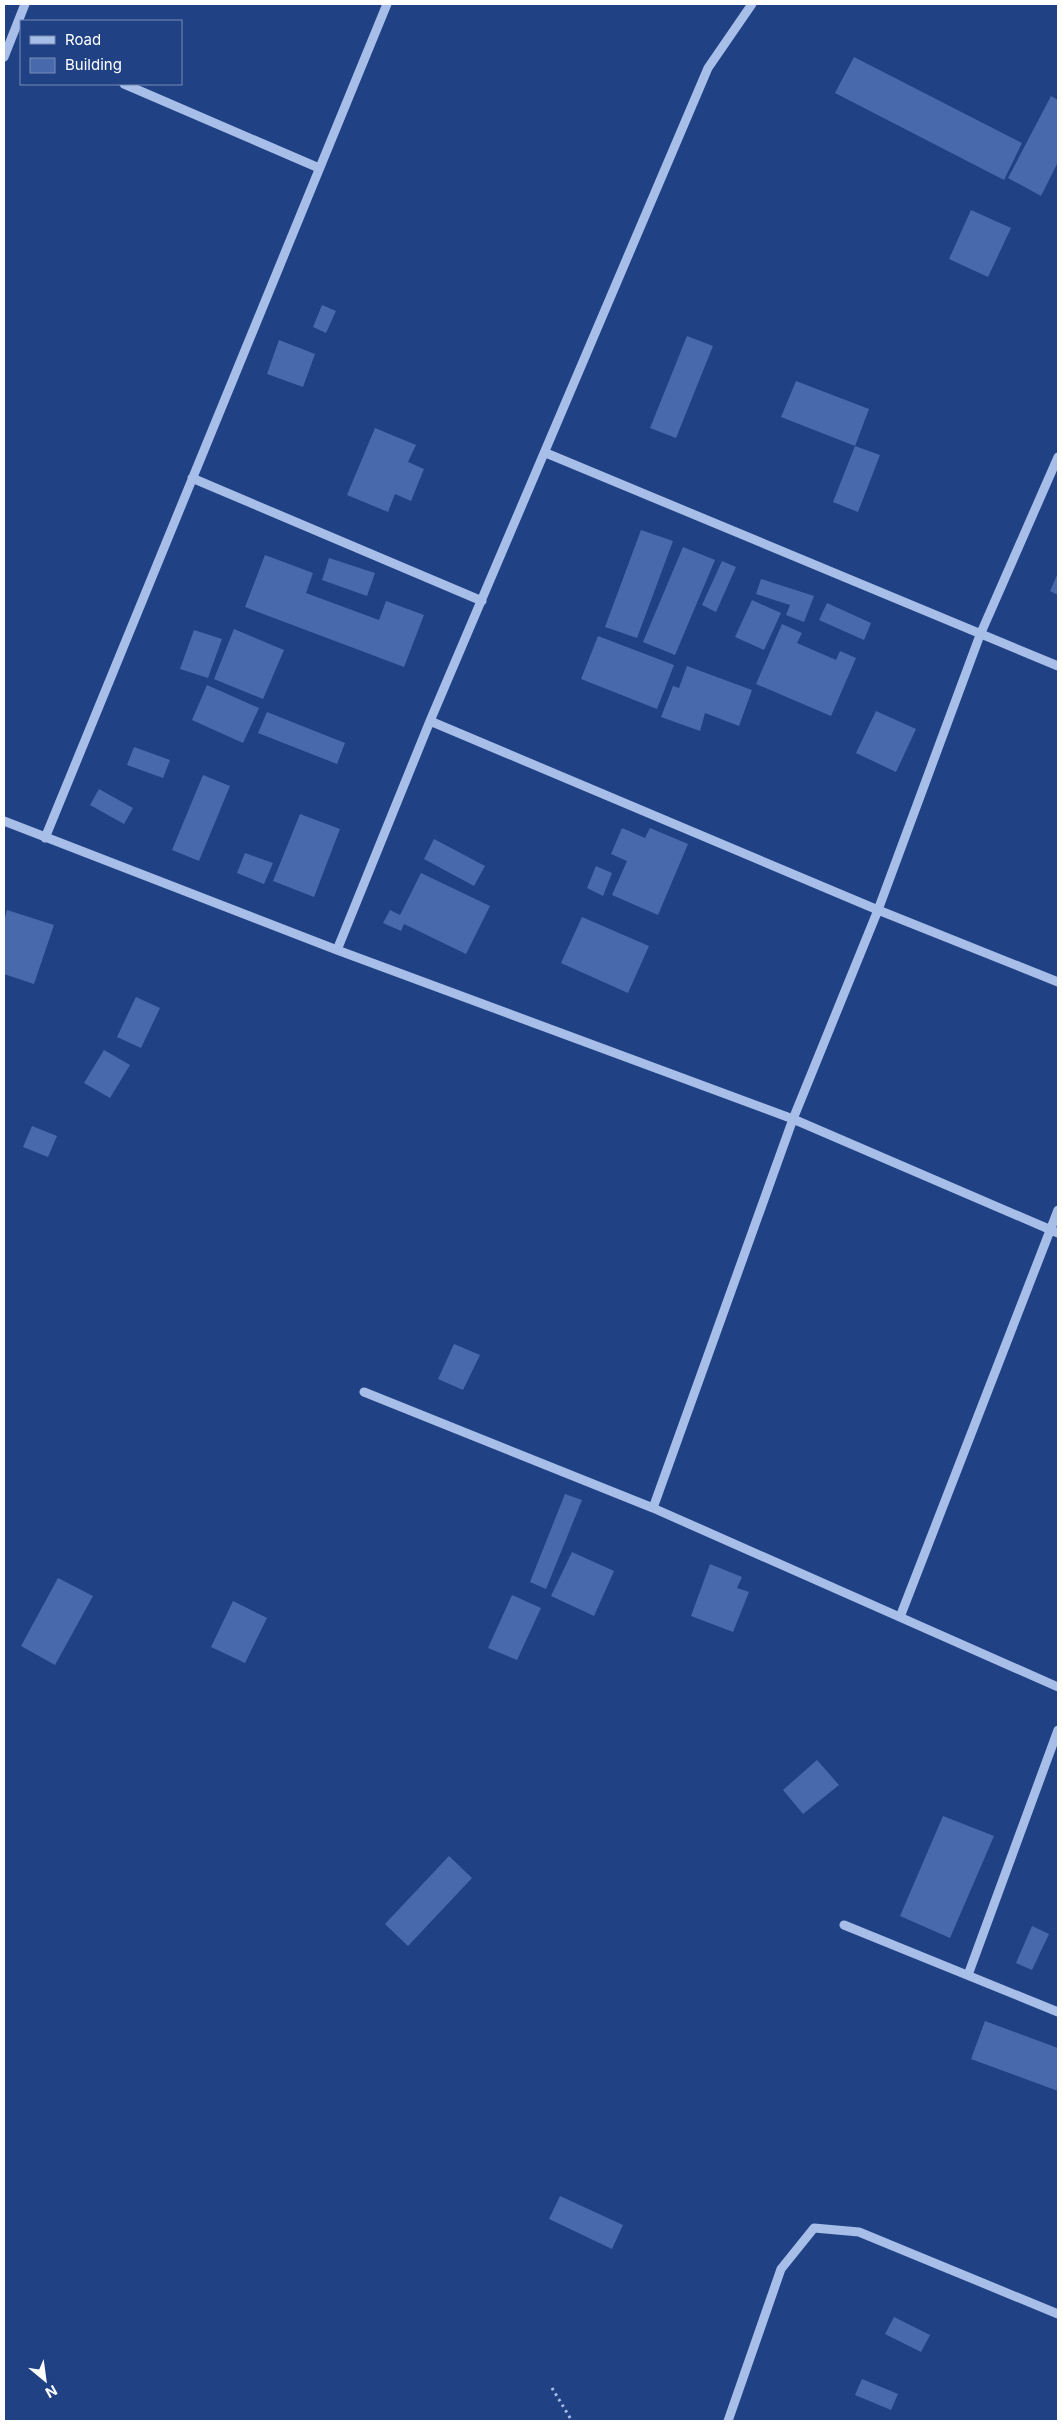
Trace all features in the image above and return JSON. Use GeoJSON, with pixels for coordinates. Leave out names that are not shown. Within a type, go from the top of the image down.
{"type":"FeatureCollection","features":[{"type":"Feature","properties":{"kind":"street"},"geometry":{"type":"LineString","coordinates":[[21,20],[25,4]]}},
{"type":"Feature","properties":{"kind":"street"},"geometry":{"type":"LineString","coordinates":[[44,838],[387,4]]}},
{"type":"Feature","properties":{"kind":"street"},"geometry":{"type":"LineString","coordinates":[[336,950],[430,721],[546,453],[708,68],[752,4]]}},
{"type":"Feature","properties":{"kind":"street"},"geometry":{"type":"LineString","coordinates":[[4,57],[17,35]]}},
{"type":"Feature","properties":{"kind":"street"},"geometry":{"type":"LineString","coordinates":[[126,85],[319,168]]}},
{"type":"Feature","properties":{"kind":"street"},"geometry":{"type":"LineString","coordinates":[[546,453],[1058,666]]}},
{"type":"Feature","properties":{"kind":"street"},"geometry":{"type":"LineString","coordinates":[[653,1508],[793,1119],[878,910],[980,635],[1058,456]]}},
{"type":"Feature","properties":{"kind":"street"},"geometry":{"type":"LineString","coordinates":[[192,478],[482,601]]}},
{"type":"Feature","properties":{"kind":"street"},"geometry":{"type":"LineString","coordinates":[[430,721],[878,910],[1058,982]]}},
{"type":"Feature","properties":{"kind":"street"},"geometry":{"type":"LineString","coordinates":[[4,821],[336,950],[793,1119],[1054,1231]]}},
{"type":"Feature","properties":{"kind":"street"},"geometry":{"type":"LineString","coordinates":[[900,1617],[1054,1231],[1058,1210]]}},
{"type":"Feature","properties":{"kind":"street"},"geometry":{"type":"LineString","coordinates":[[364,1392],[653,1508],[1058,1687]]}},
{"type":"Feature","properties":{"kind":"street"},"geometry":{"type":"LineString","coordinates":[[968,1975],[1058,1730]]}},
{"type":"Feature","properties":{"kind":"street"},"geometry":{"type":"LineString","coordinates":[[844,1925],[1058,2012]]}},
{"type":"Feature","properties":{"kind":"street"},"geometry":{"type":"LineString","coordinates":[[728,2421],[781,2269],[814,2228],[860,2232],[1058,2314]]}},
{"type":"Feature","properties":{"kind":"path"},"geometry":{"type":"LineString","coordinates":[[552,2388],[572,2421]]}},
{"type":"Feature","properties":{"kind":"building"},"geometry":{"type":"Polygon","coordinates":[[[854,57],[1022,143],[1004,180],[835,93],[854,57]]]}},
{"type":"Feature","properties":{"kind":"building"},"geometry":{"type":"Polygon","coordinates":[[[1051,96],[1058,100],[1058,162],[1041,196],[1008,178],[1051,96]]]}},
{"type":"Feature","properties":{"kind":"building"},"geometry":{"type":"Polygon","coordinates":[[[971,210],[1011,228],[988,277],[949,259],[971,210]]]}},
{"type":"Feature","properties":{"kind":"building"},"geometry":{"type":"Polygon","coordinates":[[[322,305],[336,311],[326,333],[313,327],[322,305]]]}},
{"type":"Feature","properties":{"kind":"building"},"geometry":{"type":"Polygon","coordinates":[[[687,336],[713,346],[676,438],[650,428],[687,336]]]}},
{"type":"Feature","properties":{"kind":"building"},"geometry":{"type":"Polygon","coordinates":[[[279,340],[315,354],[303,387],[267,374],[279,340]]]}},
{"type":"Feature","properties":{"kind":"building"},"geometry":{"type":"Polygon","coordinates":[[[796,381],[869,409],[855,446],[781,417],[796,381]]]}},
{"type":"Feature","properties":{"kind":"building"},"geometry":{"type":"Polygon","coordinates":[[[375,428],[416,445],[408,462],[424,469],[411,501],[395,494],[388,512],[347,495],[375,428]]]}},
{"type":"Feature","properties":{"kind":"building"},"geometry":{"type":"Polygon","coordinates":[[[855,446],[880,455],[858,512],[833,502],[855,446]]]}},
{"type":"Feature","properties":{"kind":"building"},"geometry":{"type":"Polygon","coordinates":[[[641,530],[673,541],[637,638],[605,627],[641,530]]]}},
{"type":"Feature","properties":{"kind":"building"},"geometry":{"type":"Polygon","coordinates":[[[683,547],[715,560],[675,655],[643,642],[683,547]]]}},
{"type":"Feature","properties":{"kind":"building"},"geometry":{"type":"Polygon","coordinates":[[[265,555],[313,573],[306,593],[379,620],[386,601],[424,615],[404,667],[245,607],[265,555]]]}},
{"type":"Feature","properties":{"kind":"building"},"geometry":{"type":"Polygon","coordinates":[[[329,558],[375,573],[367,596],[322,580],[329,558]]]}},
{"type":"Feature","properties":{"kind":"building"},"geometry":{"type":"Polygon","coordinates":[[[722,561],[736,567],[716,612],[702,605],[722,561]]]}},
{"type":"Feature","properties":{"kind":"building"},"geometry":{"type":"Polygon","coordinates":[[[1058,573],[1058,595],[1050,591],[1058,573]]]}},
{"type":"Feature","properties":{"kind":"building"},"geometry":{"type":"Polygon","coordinates":[[[761,579],[814,596],[804,622],[786,615],[790,605],[756,594],[761,579]]]}},
{"type":"Feature","properties":{"kind":"building"},"geometry":{"type":"Polygon","coordinates":[[[752,600],[781,613],[764,650],[735,637],[752,600]]]}},
{"type":"Feature","properties":{"kind":"building"},"geometry":{"type":"Polygon","coordinates":[[[827,603],[871,623],[864,640],[819,620],[827,603]]]}},
{"type":"Feature","properties":{"kind":"building"},"geometry":{"type":"Polygon","coordinates":[[[782,624],[802,633],[797,643],[836,660],[840,651],[856,658],[831,716],[756,684],[782,624]]]}},
{"type":"Feature","properties":{"kind":"building"},"geometry":{"type":"Polygon","coordinates":[[[234,629],[284,650],[263,699],[214,679],[234,629]]]}},
{"type":"Feature","properties":{"kind":"building"},"geometry":{"type":"Polygon","coordinates":[[[194,630],[222,639],[208,678],[180,669],[194,630]]]}},
{"type":"Feature","properties":{"kind":"building"},"geometry":{"type":"Polygon","coordinates":[[[598,636],[674,665],[657,709],[581,679],[598,636]]]}},
{"type":"Feature","properties":{"kind":"building"},"geometry":{"type":"Polygon","coordinates":[[[687,666],[752,690],[739,726],[705,713],[700,731],[661,717],[673,686],[679,688],[687,666]]]}},
{"type":"Feature","properties":{"kind":"building"},"geometry":{"type":"Polygon","coordinates":[[[207,685],[259,708],[243,743],[192,720],[207,685]]]}},
{"type":"Feature","properties":{"kind":"building"},"geometry":{"type":"Polygon","coordinates":[[[876,711],[916,729],[896,772],[856,753],[876,711]]]}},
{"type":"Feature","properties":{"kind":"building"},"geometry":{"type":"Polygon","coordinates":[[[267,712],[345,743],[337,764],[258,733],[267,712]]]}},
{"type":"Feature","properties":{"kind":"building"},"geometry":{"type":"Polygon","coordinates":[[[134,747],[170,760],[163,778],[127,765],[134,747]]]}},
{"type":"Feature","properties":{"kind":"building"},"geometry":{"type":"Polygon","coordinates":[[[203,775],[230,786],[199,861],[172,850],[203,775]]]}},
{"type":"Feature","properties":{"kind":"building"},"geometry":{"type":"Polygon","coordinates":[[[99,789],[133,808],[124,824],[90,805],[99,789]]]}},
{"type":"Feature","properties":{"kind":"building"},"geometry":{"type":"Polygon","coordinates":[[[300,814],[340,829],[314,897],[273,881],[300,814]]]}},
{"type":"Feature","properties":{"kind":"building"},"geometry":{"type":"Polygon","coordinates":[[[622,828],[645,838],[650,828],[688,844],[658,915],[612,895],[627,861],[611,854],[622,828]]]}},
{"type":"Feature","properties":{"kind":"building"},"geometry":{"type":"Polygon","coordinates":[[[434,839],[485,866],[474,886],[424,859],[434,839]]]}},
{"type":"Feature","properties":{"kind":"building"},"geometry":{"type":"Polygon","coordinates":[[[245,853],[273,863],[264,884],[237,873],[245,853]]]}},
{"type":"Feature","properties":{"kind":"building"},"geometry":{"type":"Polygon","coordinates":[[[596,866],[612,873],[603,896],[587,888],[596,866]]]}},
{"type":"Feature","properties":{"kind":"building"},"geometry":{"type":"Polygon","coordinates":[[[421,873],[490,906],[466,954],[404,924],[401,931],[383,923],[390,910],[400,915],[421,873]]]}},
{"type":"Feature","properties":{"kind":"building"},"geometry":{"type":"Polygon","coordinates":[[[7,910],[54,925],[34,984],[4,974],[4,921],[7,910]]]}},
{"type":"Feature","properties":{"kind":"building"},"geometry":{"type":"Polygon","coordinates":[[[582,917],[649,946],[628,993],[561,963],[582,917]]]}},
{"type":"Feature","properties":{"kind":"building"},"geometry":{"type":"Polygon","coordinates":[[[136,997],[160,1008],[141,1048],[117,1037],[136,997]]]}},
{"type":"Feature","properties":{"kind":"building"},"geometry":{"type":"Polygon","coordinates":[[[104,1050],[130,1065],[110,1098],[84,1083],[104,1050]]]}},
{"type":"Feature","properties":{"kind":"building"},"geometry":{"type":"Polygon","coordinates":[[[32,1126],[57,1136],[48,1157],[23,1147],[32,1126]]]}},
{"type":"Feature","properties":{"kind":"building"},"geometry":{"type":"Polygon","coordinates":[[[454,1344],[480,1355],[463,1390],[438,1379],[454,1344]]]}},
{"type":"Feature","properties":{"kind":"building"},"geometry":{"type":"Polygon","coordinates":[[[565,1494],[582,1500],[546,1589],[530,1582],[565,1494]]]}},
{"type":"Feature","properties":{"kind":"building"},"geometry":{"type":"Polygon","coordinates":[[[572,1552],[614,1571],[594,1616],[551,1596],[572,1552]]]}},
{"type":"Feature","properties":{"kind":"building"},"geometry":{"type":"Polygon","coordinates":[[[710,1564],[742,1577],[737,1588],[749,1592],[733,1632],[691,1616],[710,1564]]]}},
{"type":"Feature","properties":{"kind":"building"},"geometry":{"type":"Polygon","coordinates":[[[58,1578],[93,1596],[55,1665],[21,1646],[58,1578]]]}},
{"type":"Feature","properties":{"kind":"building"},"geometry":{"type":"Polygon","coordinates":[[[512,1595],[541,1608],[517,1660],[488,1648],[512,1595]]]}},
{"type":"Feature","properties":{"kind":"building"},"geometry":{"type":"Polygon","coordinates":[[[233,1601],[267,1618],[245,1663],[211,1647],[233,1601]]]}},
{"type":"Feature","properties":{"kind":"building"},"geometry":{"type":"Polygon","coordinates":[[[817,1760],[839,1785],[803,1814],[783,1790],[817,1760]]]}},
{"type":"Feature","properties":{"kind":"building"},"geometry":{"type":"Polygon","coordinates":[[[943,1816],[994,1836],[950,1938],[900,1916],[943,1816]]]}},
{"type":"Feature","properties":{"kind":"building"},"geometry":{"type":"Polygon","coordinates":[[[449,1856],[472,1878],[408,1946],[385,1924],[449,1856]]]}},
{"type":"Feature","properties":{"kind":"building"},"geometry":{"type":"Polygon","coordinates":[[[1032,1926],[1049,1934],[1032,1970],[1016,1963],[1032,1926]]]}},
{"type":"Feature","properties":{"kind":"building"},"geometry":{"type":"Polygon","coordinates":[[[985,2021],[1058,2048],[1058,2091],[971,2059],[985,2021]]]}},
{"type":"Feature","properties":{"kind":"building"},"geometry":{"type":"Polygon","coordinates":[[[560,2196],[623,2225],[612,2249],[549,2219],[560,2196]]]}},
{"type":"Feature","properties":{"kind":"building"},"geometry":{"type":"Polygon","coordinates":[[[894,2317],[930,2335],[921,2352],[885,2334],[894,2317]]]}},
{"type":"Feature","properties":{"kind":"building"},"geometry":{"type":"Polygon","coordinates":[[[862,2379],[898,2394],[891,2410],[855,2395],[862,2379]]]}}]}
